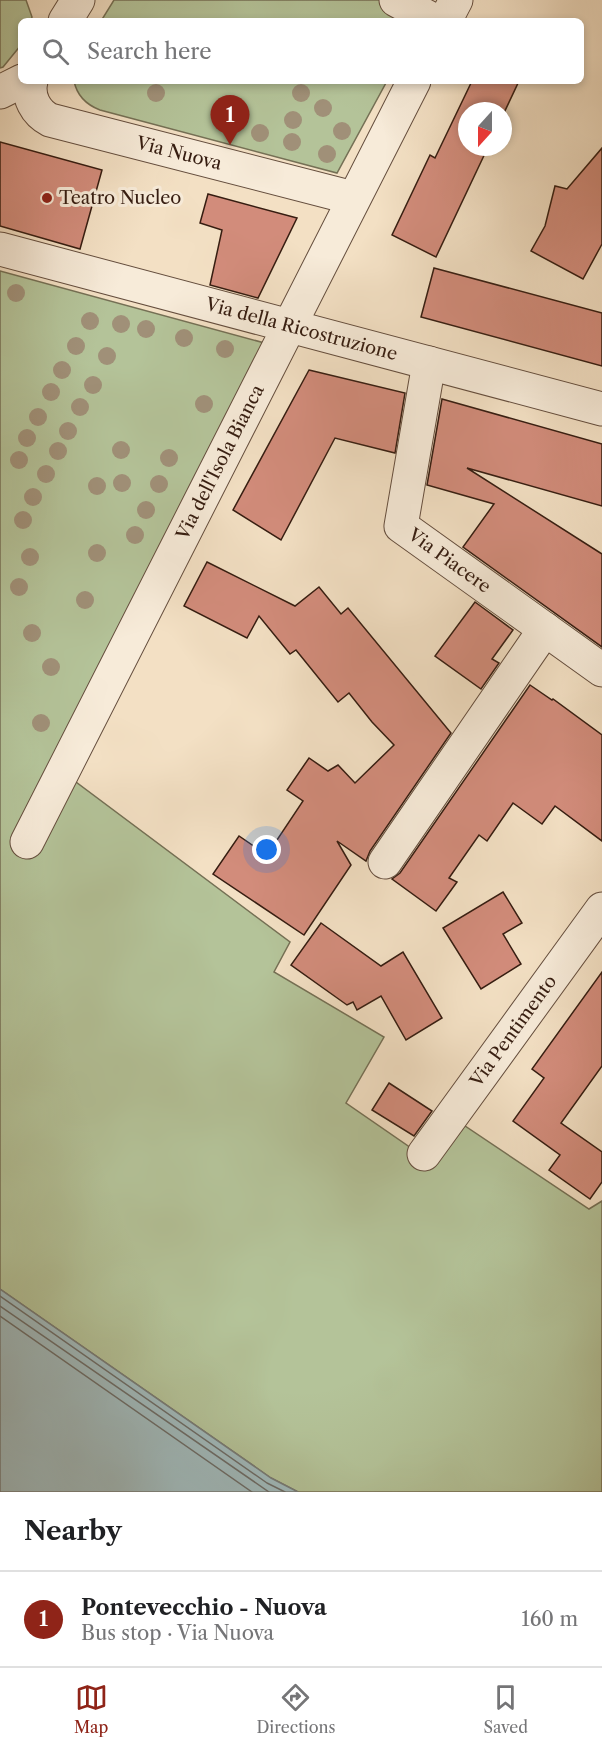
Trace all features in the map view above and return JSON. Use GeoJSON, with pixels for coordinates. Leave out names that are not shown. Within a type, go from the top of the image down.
{"type":"FeatureCollection","features":[{"type":"Feature","properties":{"kind":"street"},"geometry":{"type":"LineString","coordinates":[[67,18],[78,0]]}},
{"type":"Feature","properties":{"kind":"street"},"geometry":{"type":"LineString","coordinates":[[396,0],[429,18]]}},
{"type":"Feature","properties":{"kind":"street"},"geometry":{"type":"LineString","coordinates":[[447,18],[456,0]]}},
{"type":"Feature","properties":{"kind":"street"},"geometry":{"type":"LineString","coordinates":[[0,92],[18,83]]}},
{"type":"Feature","properties":{"kind":"street","name":"Via Nuova"},"geometry":{"type":"LineString","coordinates":[[31,84],[32,101],[50,120],[353,198]]}},
{"type":"Feature","properties":{"kind":"street","name":"Via dell'Isola Bianca"},"geometry":{"type":"LineString","coordinates":[[27,842],[412,84]]}},
{"type":"Feature","properties":{"kind":"street","name":"Via della Ricostruzione"},"geometry":{"type":"LineString","coordinates":[[0,249],[602,409]]}},
{"type":"Feature","properties":{"kind":"street","name":"Via Piacere"},"geometry":{"type":"LineString","coordinates":[[429,363],[401,526],[602,670]]}},
{"type":"Feature","properties":{"kind":"street"},"geometry":{"type":"LineString","coordinates":[[385,862],[545,629]]}},
{"type":"Feature","properties":{"kind":"street","name":"Via Pentimento"},"geometry":{"type":"LineString","coordinates":[[424,1155],[602,909]]}},
{"type":"Feature","properties":{"kind":"green space"},"geometry":{"type":"Polygon","coordinates":[[[0,0],[26,0],[32,18],[18,18],[18,49],[0,68],[0,0]]]}},
{"type":"Feature","properties":{"kind":"green space"},"geometry":{"type":"Polygon","coordinates":[[[114,0],[387,0],[414,18],[103,18],[114,0]]]}},
{"type":"Feature","properties":{"kind":"green space"},"geometry":{"type":"Polygon","coordinates":[[[75,84],[385,84],[337,173],[100,110],[83,99],[75,84]]]}},
{"type":"Feature","properties":{"kind":"green space"},"geometry":{"type":"Polygon","coordinates":[[[0,271],[283,348],[72,779],[290,942],[274,972],[384,1037],[346,1103],[430,1161],[462,1124],[589,1209],[602,1201],[602,1492],[298,1492],[271,1478],[0,1289],[0,271]]]}},
{"type":"Feature","properties":{"kind":"water"},"geometry":{"type":"Polygon","coordinates":[[[0,1289],[271,1478],[298,1492],[0,1492],[0,1289]]]}},
{"type":"Feature","properties":{"kind":"building"},"geometry":{"type":"Polygon","coordinates":[[[471,84],[518,84],[509,102],[462,102],[471,84]]]}},
{"type":"Feature","properties":{"kind":"building"},"geometry":{"type":"Polygon","coordinates":[[[458,110],[458,156],[484,156],[436,257],[392,235],[430,155],[435,158],[458,110]]]}},
{"type":"Feature","properties":{"kind":"building","name":"Teatro Nucleo"},"geometry":{"type":"Polygon","coordinates":[[[0,142],[102,170],[80,249],[0,226],[0,142]]]}},
{"type":"Feature","properties":{"kind":"building"},"geometry":{"type":"Polygon","coordinates":[[[602,148],[602,244],[583,279],[531,251],[545,226],[555,186],[567,189],[602,148]]]}},
{"type":"Feature","properties":{"kind":"building"},"geometry":{"type":"Polygon","coordinates":[[[208,194],[297,218],[258,298],[210,285],[222,230],[200,223],[208,194]]]}},
{"type":"Feature","properties":{"kind":"building"},"geometry":{"type":"Polygon","coordinates":[[[434,268],[602,313],[602,366],[421,317],[434,268]]]}},
{"type":"Feature","properties":{"kind":"building"},"geometry":{"type":"Polygon","coordinates":[[[309,370],[405,393],[395,453],[335,438],[281,540],[233,510],[309,370]]]}},
{"type":"Feature","properties":{"kind":"building"},"geometry":{"type":"Polygon","coordinates":[[[442,399],[602,444],[602,506],[467,468],[602,554],[602,647],[463,547],[494,504],[427,485],[442,399]]]}},
{"type":"Feature","properties":{"kind":"building"},"geometry":{"type":"Polygon","coordinates":[[[207,562],[295,606],[319,587],[341,614],[348,608],[451,733],[370,851],[366,861],[337,841],[351,865],[304,935],[213,874],[239,836],[267,855],[303,801],[287,790],[309,758],[328,771],[338,765],[355,783],[394,745],[349,693],[338,702],[296,650],[290,654],[259,616],[247,638],[184,606],[207,562]]]}},
{"type":"Feature","properties":{"kind":"building"},"geometry":{"type":"Polygon","coordinates":[[[475,602],[513,630],[492,659],[499,663],[481,689],[435,656],[475,602]]]}},
{"type":"Feature","properties":{"kind":"building"},"geometry":{"type":"Polygon","coordinates":[[[530,685],[602,735],[602,841],[555,806],[542,824],[513,803],[487,841],[479,835],[449,878],[457,882],[436,911],[392,879],[400,873],[530,685]]]}},
{"type":"Feature","properties":{"kind":"building"},"geometry":{"type":"Polygon","coordinates":[[[503,892],[522,923],[503,934],[521,964],[481,989],[443,928],[503,892]]]}},
{"type":"Feature","properties":{"kind":"building"},"geometry":{"type":"Polygon","coordinates":[[[321,923],[381,966],[403,952],[442,1018],[406,1040],[381,996],[357,1010],[353,1002],[347,1005],[291,965],[321,923]]]}},
{"type":"Feature","properties":{"kind":"building"},"geometry":{"type":"Polygon","coordinates":[[[602,972],[602,1066],[561,1123],[602,1152],[602,1182],[590,1199],[549,1170],[560,1155],[513,1121],[544,1078],[532,1069],[602,972]]]}},
{"type":"Feature","properties":{"kind":"building"},"geometry":{"type":"Polygon","coordinates":[[[389,1083],[432,1111],[414,1136],[372,1110],[389,1083]]]}},
{"type":"Feature","properties":{"kind":"place","name":"Pontevecchio - Nuova"},"geometry":{"type":"Point","coordinates":[230,145]}},
{"type":"Feature","properties":{"kind":"place","name":"Teatro Nucleo"},"geometry":{"type":"Point","coordinates":[47,198]}}]}
